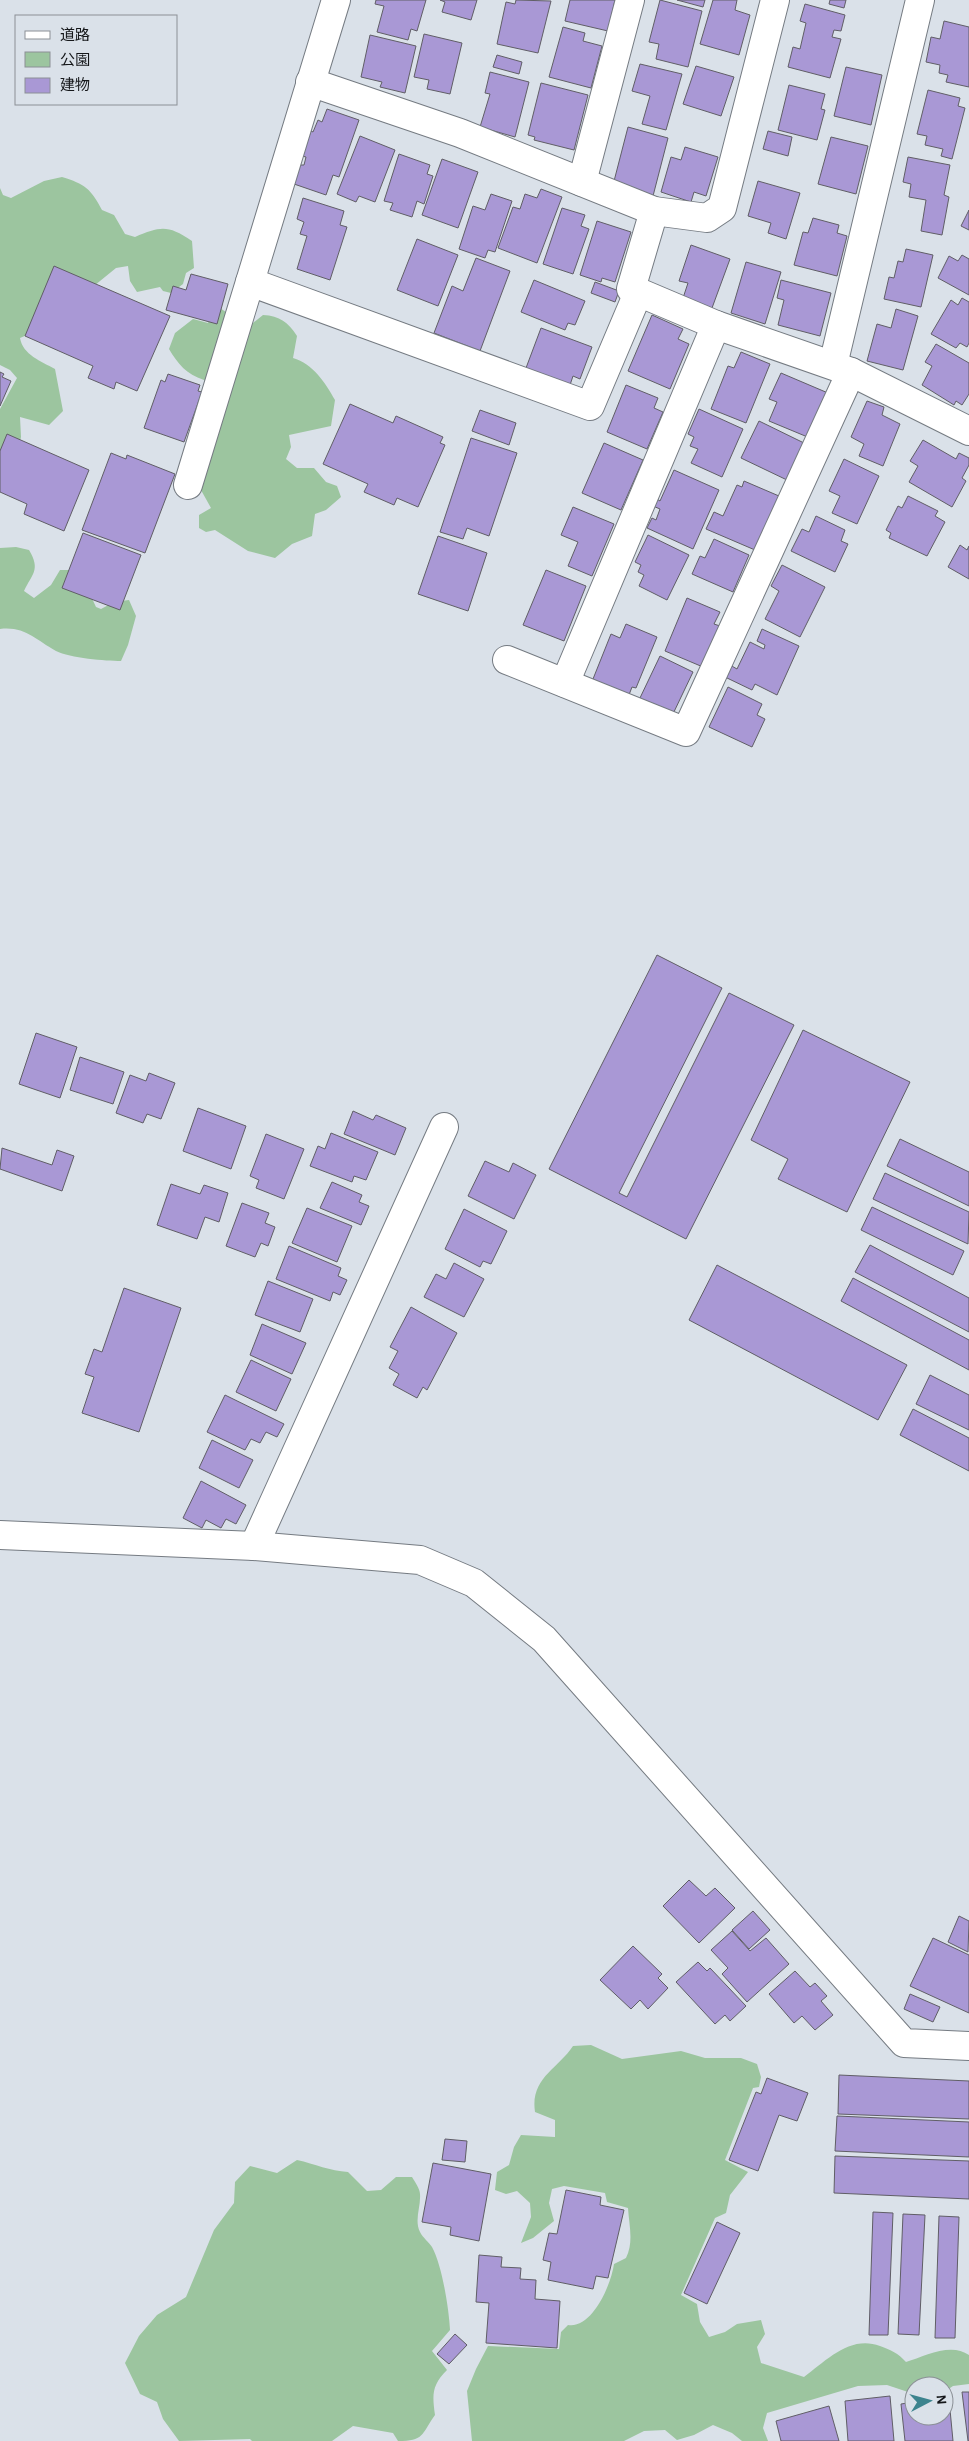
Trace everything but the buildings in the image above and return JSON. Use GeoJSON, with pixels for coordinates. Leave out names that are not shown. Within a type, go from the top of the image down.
{"type":"FeatureCollection","features":[{"type":"Feature","properties":{"kind":"street"},"geometry":{"type":"LineString","coordinates":[[188,485],[336,0]]}},
{"type":"Feature","properties":{"kind":"street"},"geometry":{"type":"LineString","coordinates":[[582,182],[630,0]]}},
{"type":"Feature","properties":{"kind":"street"},"geometry":{"type":"LineString","coordinates":[[310,82],[460,133],[654,211],[707,218],[722,208],[775,0]]}},
{"type":"Feature","properties":{"kind":"street"},"geometry":{"type":"LineString","coordinates":[[507,660],[686,732],[842,368],[920,0]]}},
{"type":"Feature","properties":{"kind":"street"},"geometry":{"type":"LineString","coordinates":[[654,211],[631,289],[716,325],[842,368],[969,431]]}},
{"type":"Feature","properties":{"kind":"street"},"geometry":{"type":"LineString","coordinates":[[250,282],[590,406],[638,293]]}},
{"type":"Feature","properties":{"kind":"street"},"geometry":{"type":"LineString","coordinates":[[565,683],[716,325]]}},
{"type":"Feature","properties":{"kind":"street"},"geometry":{"type":"LineString","coordinates":[[254,1546],[444,1127]]}},
{"type":"Feature","properties":{"kind":"street"},"geometry":{"type":"LineString","coordinates":[[0,1536],[254,1546],[420,1560],[474,1583],[544,1639],[904,2043],[969,2046]]}},
{"type":"Feature","properties":{"kind":"green space"},"geometry":{"type":"Polygon","coordinates":[[[62,177],[82,185],[91,192],[102,210],[114,215],[125,234],[135,237],[158,229],[164,229],[177,232],[192,241],[194,268],[186,273],[183,284],[171,293],[163,291],[160,287],[137,292],[130,281],[128,266],[116,268],[41,329],[20,338],[29,353],[55,369],[63,411],[49,425],[20,417],[21,437],[17,454],[0,463],[0,409],[17,378],[10,370],[0,365],[0,188],[3,195],[11,198],[44,181],[62,177]]]}},
{"type":"Feature","properties":{"kind":"green space"},"geometry":{"type":"Polygon","coordinates":[[[217,306],[248,327],[263,315],[279,318],[287,323],[297,336],[293,358],[307,365],[323,380],[335,400],[331,426],[289,435],[291,447],[286,459],[297,468],[314,468],[326,482],[337,486],[341,497],[326,510],[315,514],[312,536],[292,544],[275,558],[248,551],[215,530],[206,532],[199,528],[199,515],[211,508],[182,456],[206,392],[204,380],[192,375],[183,368],[169,349],[175,333],[193,319],[208,323],[212,311],[217,306]]]}},
{"type":"Feature","properties":{"kind":"green space"},"geometry":{"type":"Polygon","coordinates":[[[16,547],[29,550],[33,557],[34,572],[24,591],[34,598],[51,585],[60,570],[73,570],[88,590],[96,607],[101,609],[114,602],[129,600],[136,616],[128,645],[121,661],[70,656],[56,651],[23,632],[0,629],[0,548],[16,547]]]}},
{"type":"Feature","properties":{"kind":"green space"},"geometry":{"type":"Polygon","coordinates":[[[591,2045],[622,2059],[681,2051],[705,2058],[741,2058],[757,2064],[761,2077],[759,2087],[753,2088],[725,2160],[748,2172],[730,2195],[726,2213],[715,2218],[681,2295],[697,2304],[700,2322],[709,2337],[725,2332],[737,2324],[761,2320],[765,2334],[757,2347],[761,2363],[804,2377],[839,2351],[859,2344],[869,2343],[884,2347],[897,2354],[906,2362],[938,2351],[962,2351],[969,2355],[969,2384],[954,2386],[954,2376],[904,2376],[904,2391],[887,2385],[858,2386],[767,2413],[763,2428],[768,2441],[742,2441],[732,2433],[713,2425],[694,2435],[677,2440],[665,2430],[644,2431],[624,2441],[472,2441],[467,2391],[488,2346],[559,2349],[561,2332],[568,2325],[577,2324],[585,2320],[592,2313],[599,2304],[609,2283],[614,2264],[626,2258],[630,2246],[628,2208],[607,2202],[605,2193],[564,2186],[552,2189],[549,2203],[554,2221],[533,2238],[521,2243],[531,2217],[530,2203],[517,2191],[506,2194],[495,2190],[497,2172],[509,2165],[514,2147],[521,2135],[555,2137],[555,2120],[535,2112],[535,2100],[541,2082],[573,2046],[591,2045]]]}},
{"type":"Feature","properties":{"kind":"green space"},"geometry":{"type":"Polygon","coordinates":[[[297,2160],[348,2172],[367,2191],[381,2190],[396,2177],[412,2177],[417,2186],[420,2194],[418,2227],[436,2255],[444,2287],[450,2330],[432,2351],[447,2370],[438,2380],[434,2390],[435,2415],[421,2436],[406,2441],[398,2441],[393,2433],[353,2426],[332,2441],[252,2441],[250,2439],[179,2441],[163,2419],[157,2402],[140,2394],[125,2363],[139,2336],[157,2315],[186,2297],[214,2230],[234,2203],[235,2182],[250,2166],[277,2173],[297,2160]]]}}]}
